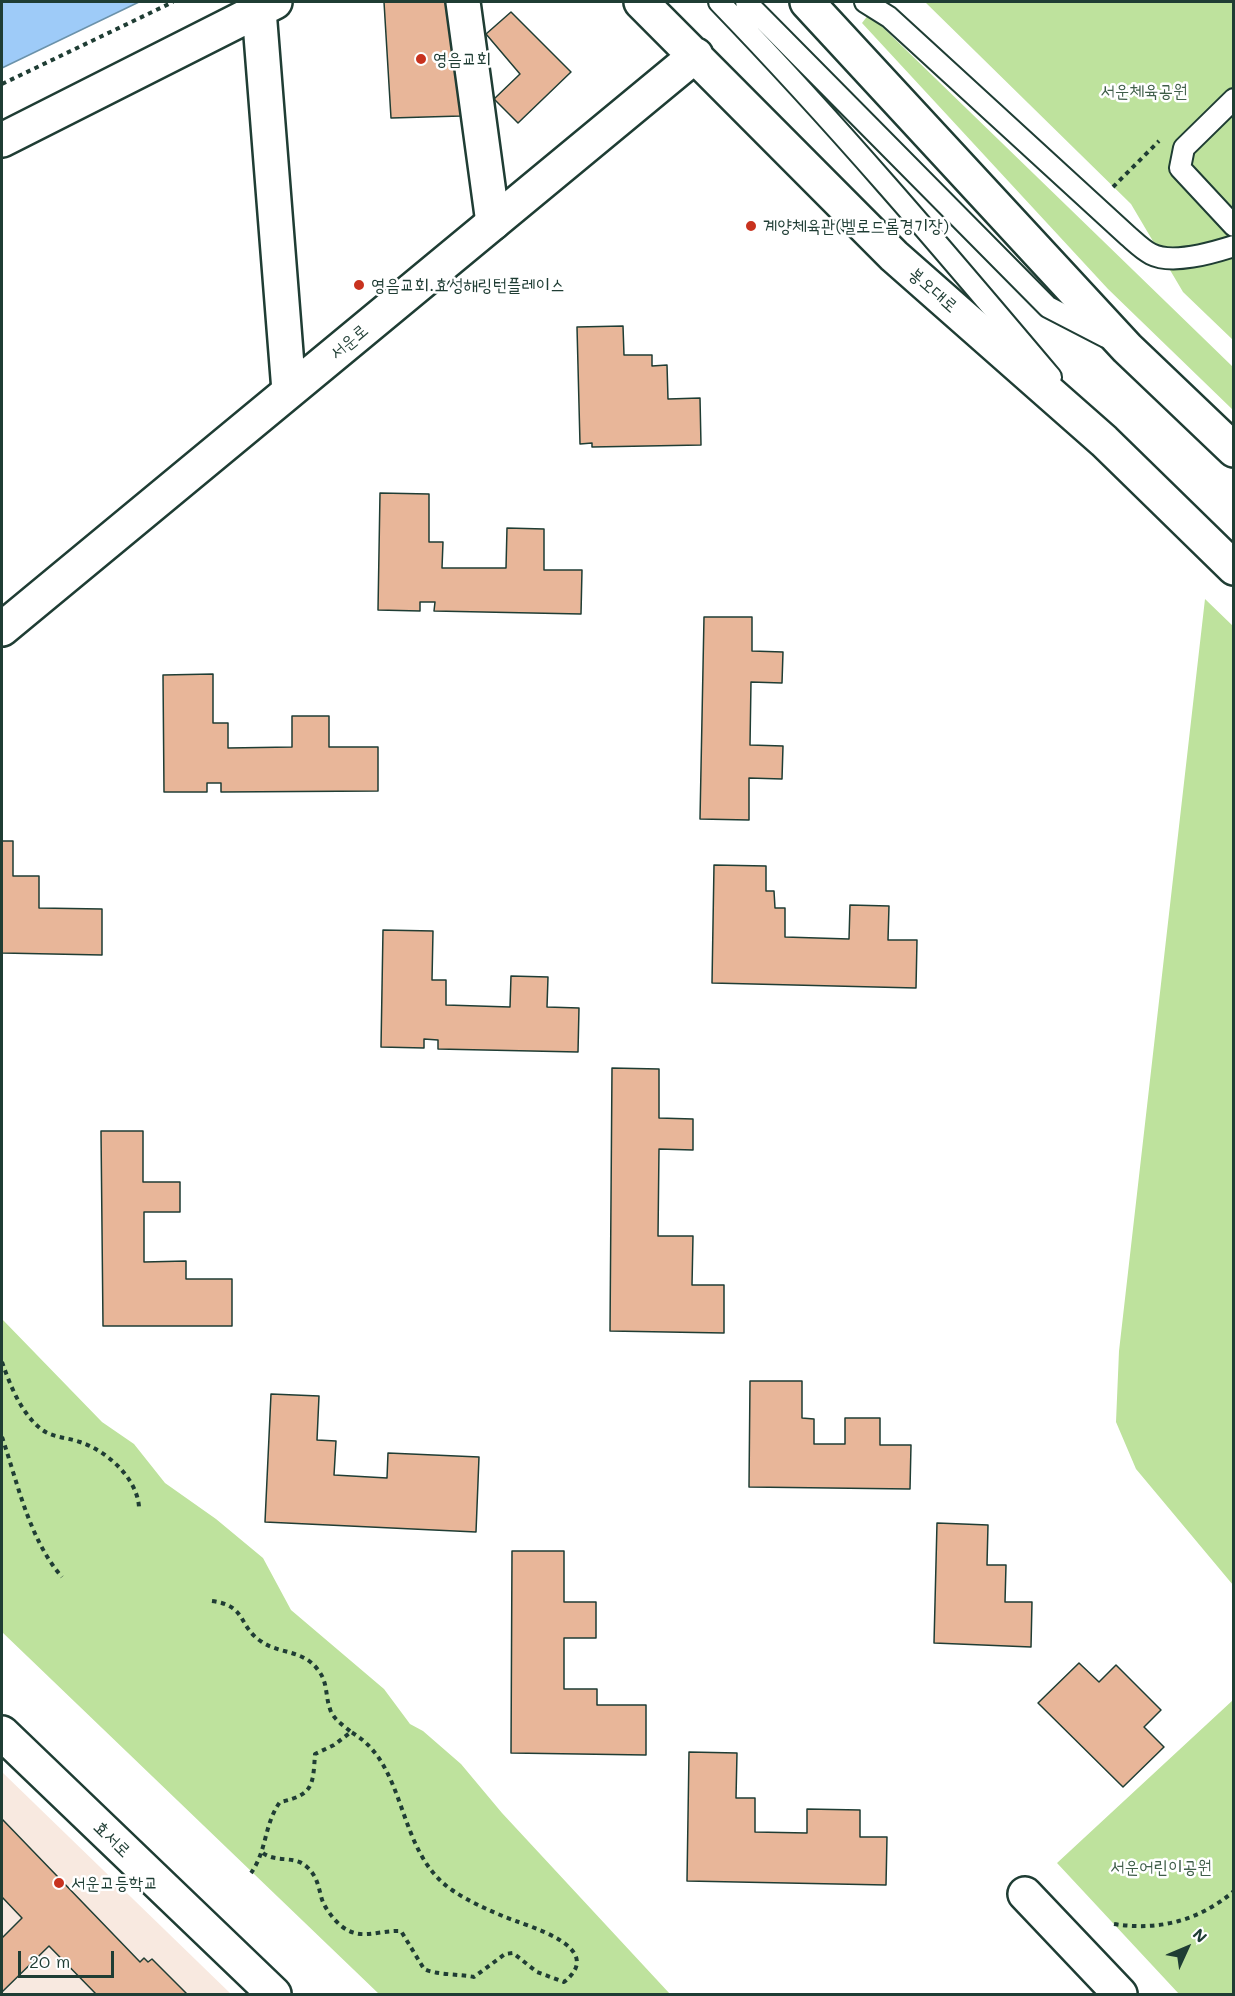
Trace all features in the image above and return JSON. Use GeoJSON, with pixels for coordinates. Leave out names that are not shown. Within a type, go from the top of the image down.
{"type":"FeatureCollection","features":[{"type":"Feature","properties":{"kind":"street"},"geometry":{"type":"LineString","coordinates":[[463,2],[493,223]]}},
{"type":"Feature","properties":{"kind":"street","name":"봉오대로"},"geometry":{"type":"LineString","coordinates":[[641,2],[894,256],[1104,441],[1233,568]]}},
{"type":"Feature","properties":{"kind":"street"},"geometry":{"type":"LineString","coordinates":[[807,2],[1127,348],[1233,450]]}},
{"type":"Feature","properties":{"kind":"street"},"geometry":{"type":"LineString","coordinates":[[2,140],[267,6],[289,391]]}},
{"type":"Feature","properties":{"kind":"street","name":"서운로"},"geometry":{"type":"LineString","coordinates":[[2,629],[696,55]]}},
{"type":"Feature","properties":{"kind":"street","name":"효서로"},"geometry":{"type":"LineString","coordinates":[[2,1733],[263,1990]]}},
{"type":"Feature","properties":{"kind":"street"},"geometry":{"type":"LineString","coordinates":[[1025,1894],[1120,1995]]}},
{"type":"Feature","properties":{"kind":"lane"},"geometry":{"type":"LineString","coordinates":[[719,2],[779,64],[909,209],[1104,441]]}},
{"type":"Feature","properties":{"kind":"lane"},"geometry":{"type":"LineString","coordinates":[[746,2],[1048,307],[1127,348]]}},
{"type":"Feature","properties":{"kind":"lane"},"geometry":{"type":"LineString","coordinates":[[865,2],[889,17],[1152,255],[1180,258],[1207,255],[1233,246]]}},
{"type":"Feature","properties":{"kind":"lane"},"geometry":{"type":"LineString","coordinates":[[1233,99],[1184,148],[1180,168],[1233,226]]}},
{"type":"Feature","properties":{"kind":"path"},"geometry":{"type":"LineString","coordinates":[[2,84],[173,2]]}},
{"type":"Feature","properties":{"kind":"path"},"geometry":{"type":"LineString","coordinates":[[2,1362],[11,1387],[40,1428],[56,1437],[80,1442],[103,1454],[126,1475],[138,1492],[139,1507]]}},
{"type":"Feature","properties":{"kind":"path"},"geometry":{"type":"LineString","coordinates":[[2,1437],[29,1519],[51,1564],[62,1577]]}},
{"type":"Feature","properties":{"kind":"path"},"geometry":{"type":"LineString","coordinates":[[212,1601],[228,1603],[238,1612],[250,1632],[261,1642],[276,1650],[292,1652],[306,1658],[317,1668],[325,1680],[330,1710],[338,1722],[365,1740],[386,1772],[415,1848],[425,1864],[449,1888],[465,1897],[562,1941],[575,1954],[578,1963],[576,1971],[564,1982],[553,1979],[513,1953],[506,1954],[474,1977],[452,1972],[431,1972],[424,1969],[400,1931],[365,1935],[345,1929],[325,1906],[317,1879],[306,1865],[299,1861],[269,1857],[263,1853]]}},
{"type":"Feature","properties":{"kind":"path"},"geometry":{"type":"LineString","coordinates":[[252,1874],[263,1853],[271,1814],[280,1802],[300,1798],[312,1783],[315,1754],[334,1745],[351,1732]]}},
{"type":"Feature","properties":{"kind":"path"},"geometry":{"type":"LineString","coordinates":[[1114,1924],[1135,1927],[1177,1922],[1205,1912],[1233,1891]]}},
{"type":"Feature","properties":{"kind":"shaded area","name":"서운고등학교"},"geometry":{"type":"Polygon","coordinates":[[[2,1772],[231,1994],[2,1994],[2,1772]]]}},
{"type":"Feature","properties":{"kind":"green space","name":"서운체육공원"},"geometry":{"type":"Polygon","coordinates":[[[925,2],[1233,2],[1233,340],[1183,292],[1131,204],[925,2]]]}},
{"type":"Feature","properties":{"kind":"green space"},"geometry":{"type":"Polygon","coordinates":[[[869,14],[1233,367],[1233,410],[1108,289],[862,23],[869,14]]]}},
{"type":"Feature","properties":{"kind":"green space"},"geometry":{"type":"Polygon","coordinates":[[[1205,599],[1234,627],[1233,1585],[1136,1469],[1116,1422],[1119,1351],[1205,599]]]}},
{"type":"Feature","properties":{"kind":"green space"},"geometry":{"type":"Polygon","coordinates":[[[2,1319],[102,1422],[134,1444],[165,1483],[216,1519],[263,1558],[291,1610],[384,1689],[410,1724],[423,1731],[461,1764],[502,1813],[670,1994],[379,1994],[2,1632],[2,1319]]]}},
{"type":"Feature","properties":{"kind":"green space","name":"서운어린이공원"},"geometry":{"type":"Polygon","coordinates":[[[1233,1700],[1233,1994],[1179,1994],[1057,1863],[1233,1700]]]}},
{"type":"Feature","properties":{"kind":"water"},"geometry":{"type":"Polygon","coordinates":[[[2,2],[139,2],[2,68],[2,2]]]}},
{"type":"Feature","properties":{"kind":"building","name":"영음교회"},"geometry":{"type":"Polygon","coordinates":[[[384,2],[448,2],[461,116],[391,118],[384,2]]]}},
{"type":"Feature","properties":{"kind":"building"},"geometry":{"type":"Polygon","coordinates":[[[511,12],[571,72],[518,123],[494,99],[520,74],[486,34],[511,12]]]}},
{"type":"Feature","properties":{"kind":"building"},"geometry":{"type":"Polygon","coordinates":[[[623,326],[624,355],[652,355],[652,366],[667,365],[668,399],[700,398],[701,445],[592,447],[592,443],[580,444],[577,327],[623,326]]]}},
{"type":"Feature","properties":{"kind":"building"},"geometry":{"type":"Polygon","coordinates":[[[380,493],[429,494],[429,542],[443,542],[442,568],[506,568],[507,528],[544,529],[544,570],[582,570],[581,614],[434,611],[435,602],[420,602],[420,611],[378,610],[380,493]]]}},
{"type":"Feature","properties":{"kind":"building"},"geometry":{"type":"Polygon","coordinates":[[[704,617],[752,617],[752,651],[783,652],[782,683],[751,682],[750,745],[783,746],[782,779],[749,778],[749,820],[700,819],[704,617]]]}},
{"type":"Feature","properties":{"kind":"building"},"geometry":{"type":"Polygon","coordinates":[[[213,674],[213,723],[228,723],[228,748],[292,747],[292,716],[329,716],[329,747],[378,747],[378,791],[221,792],[221,783],[207,783],[207,792],[164,792],[163,675],[213,674]]]}},
{"type":"Feature","properties":{"kind":"building"},"geometry":{"type":"Polygon","coordinates":[[[2,841],[13,841],[13,876],[39,876],[39,908],[102,909],[102,955],[2,953],[2,841]]]}},
{"type":"Feature","properties":{"kind":"building"},"geometry":{"type":"Polygon","coordinates":[[[714,865],[766,866],[766,891],[774,891],[775,908],[785,908],[785,937],[849,939],[850,905],[889,906],[888,940],[917,940],[916,988],[712,983],[714,865]]]}},
{"type":"Feature","properties":{"kind":"building"},"geometry":{"type":"Polygon","coordinates":[[[383,930],[433,931],[432,980],[446,980],[446,1005],[510,1007],[511,976],[548,977],[547,1007],[579,1008],[578,1052],[438,1049],[438,1040],[424,1039],[424,1048],[381,1047],[383,930]]]}},
{"type":"Feature","properties":{"kind":"building"},"geometry":{"type":"Polygon","coordinates":[[[612,1068],[659,1069],[659,1118],[693,1119],[693,1150],[659,1149],[658,1236],[693,1236],[692,1285],[724,1285],[724,1333],[610,1331],[612,1068]]]}},
{"type":"Feature","properties":{"kind":"building"},"geometry":{"type":"Polygon","coordinates":[[[101,1131],[143,1131],[143,1182],[180,1182],[180,1212],[144,1212],[144,1262],[186,1261],[186,1279],[232,1279],[232,1326],[103,1326],[101,1131]]]}},
{"type":"Feature","properties":{"kind":"building"},"geometry":{"type":"Polygon","coordinates":[[[750,1381],[802,1381],[802,1418],[814,1419],[814,1444],[845,1444],[845,1418],[880,1418],[880,1445],[911,1445],[910,1489],[749,1487],[750,1381]]]}},
{"type":"Feature","properties":{"kind":"building"},"geometry":{"type":"Polygon","coordinates":[[[271,1394],[319,1396],[317,1440],[336,1441],[334,1475],[387,1478],[388,1453],[479,1457],[476,1532],[265,1522],[271,1394]]]}},
{"type":"Feature","properties":{"kind":"building"},"geometry":{"type":"Polygon","coordinates":[[[937,1523],[988,1525],[987,1565],[1006,1565],[1005,1602],[1032,1602],[1031,1647],[934,1643],[937,1523]]]}},
{"type":"Feature","properties":{"kind":"building"},"geometry":{"type":"Polygon","coordinates":[[[512,1551],[564,1551],[564,1602],[596,1602],[596,1638],[564,1638],[564,1689],[597,1689],[597,1705],[646,1705],[646,1755],[511,1753],[512,1551]]]}},
{"type":"Feature","properties":{"kind":"building"},"geometry":{"type":"Polygon","coordinates":[[[1079,1663],[1099,1682],[1116,1665],[1161,1710],[1144,1727],[1164,1747],[1123,1787],[1038,1703],[1079,1663]]]}},
{"type":"Feature","properties":{"kind":"building"},"geometry":{"type":"Polygon","coordinates":[[[689,1752],[737,1753],[736,1798],[755,1798],[755,1832],[807,1833],[807,1809],[860,1810],[860,1837],[887,1837],[886,1885],[687,1881],[689,1752]]]}},
{"type":"Feature","properties":{"kind":"building"},"geometry":{"type":"Polygon","coordinates":[[[2,1819],[140,1962],[144,1958],[148,1962],[152,1959],[187,1994],[96,1994],[49,1946],[2,1992],[2,1938],[22,1918],[2,1897],[2,1819]]]}},
{"type":"Feature","properties":{"kind":"place","name":"영음교회"},"geometry":{"type":"Point","coordinates":[421,59]}},
{"type":"Feature","properties":{"kind":"place","name":"계양체육관(벨로드롬경기장)"},"geometry":{"type":"Point","coordinates":[751,226]}},
{"type":"Feature","properties":{"kind":"place","name":"영음교회.효성해링턴플레이스"},"geometry":{"type":"Point","coordinates":[359,285]}},
{"type":"Feature","properties":{"kind":"place","name":"서운고등학교"},"geometry":{"type":"Point","coordinates":[59,1883]}}]}
